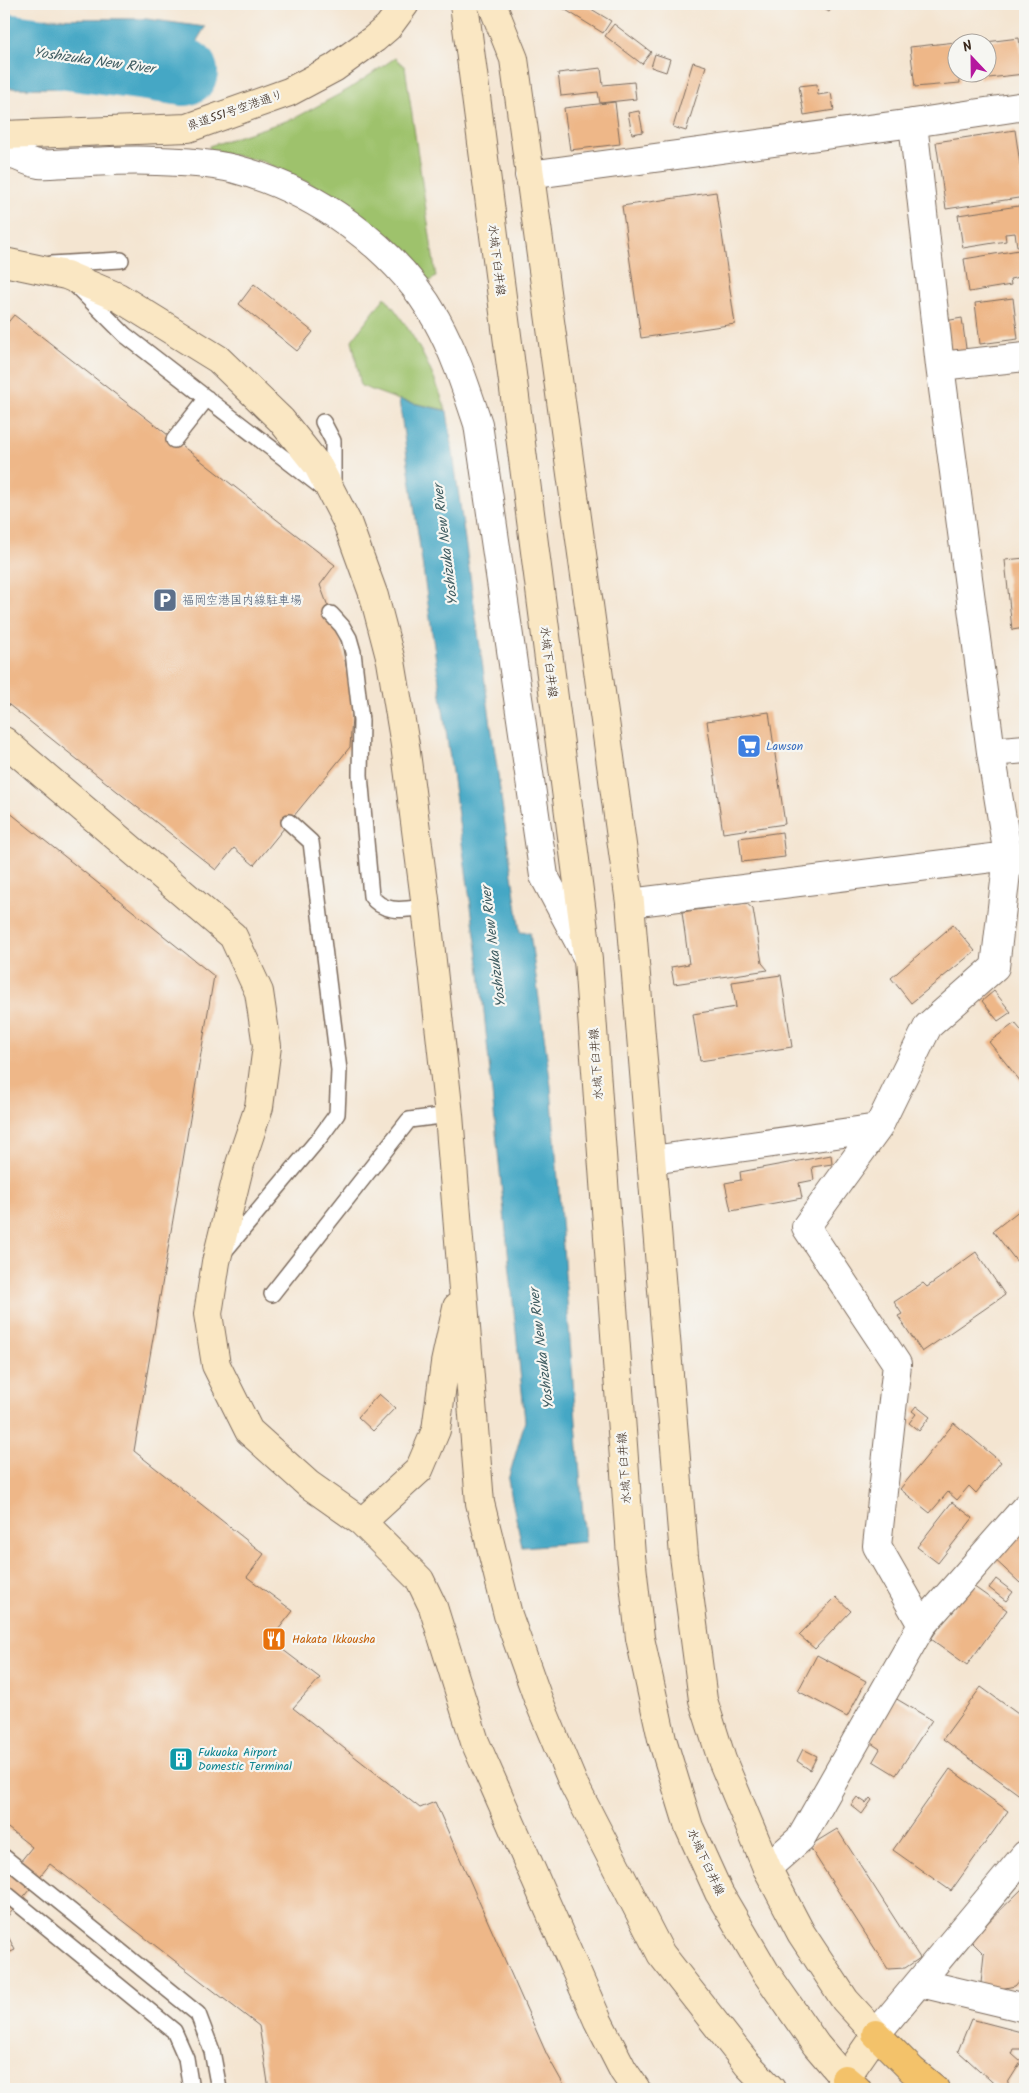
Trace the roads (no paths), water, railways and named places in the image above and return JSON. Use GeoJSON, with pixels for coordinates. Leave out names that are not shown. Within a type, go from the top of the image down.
{"type":"FeatureCollection","features":[{"type":"Feature","properties":{"kind":"main road","name":"県道551号空港通り"},"geometry":{"type":"LineString","coordinates":[[4,135],[188,128],[289,92],[334,68],[388,27],[406,4]]}},
{"type":"Feature","properties":{"kind":"main road","name":"水城下臼井線"},"geometry":{"type":"LineString","coordinates":[[464,4],[588,960],[631,1556],[640,1638],[662,1739],[689,1827],[719,1893],[766,1973],[846,2086]]}},
{"type":"Feature","properties":{"kind":"main road"},"geometry":{"type":"LineString","coordinates":[[492,4],[514,59],[630,903],[684,1556],[703,1700],[722,1760],[767,1868],[801,1933],[845,2000],[912,2070],[935,2089]]}},
{"type":"Feature","properties":{"kind":"main road"},"geometry":{"type":"LineString","coordinates":[[14,264],[66,275],[118,297],[218,359],[281,420],[318,466],[347,522],[374,596],[391,661],[405,745],[426,906],[449,1116],[480,1503],[508,1615],[538,1699],[573,1783],[661,1954],[748,2065],[771,2089]]}},
{"type":"Feature","properties":{"kind":"main road"},"geometry":{"type":"LineString","coordinates":[[4,741],[233,936],[259,992],[267,1046],[259,1107],[240,1164],[216,1262],[208,1314],[216,1365],[250,1431],[308,1484],[362,1522],[420,1580],[433,1607],[475,1742],[598,2021],[623,2070],[636,2089]]}},
{"type":"Feature","properties":{"kind":"main road"},"geometry":{"type":"LineString","coordinates":[[362,1522],[419,1470],[436,1430],[445,1363],[463,1276]]}},
{"type":"Feature","properties":{"kind":"main road"},"geometry":{"type":"LineString","coordinates":[[846,2086],[876,2034]]}},
{"type":"Feature","properties":{"kind":"street"},"geometry":{"type":"LineString","coordinates":[[529,175],[1025,106]]}},
{"type":"Feature","properties":{"kind":"street"},"geometry":{"type":"LineString","coordinates":[[913,123],[940,366],[991,752],[1008,856],[995,967],[928,1026],[878,1128],[806,1227],[897,1364],[877,1546],[922,1625]]}},
{"type":"Feature","properties":{"kind":"street"},"geometry":{"type":"LineString","coordinates":[[4,151],[39,164],[156,160],[233,169],[260,177],[315,202],[349,223],[392,263],[423,299],[435,317],[458,365],[478,424],[544,876],[588,960]]}},
{"type":"Feature","properties":{"kind":"street"},"geometry":{"type":"LineString","coordinates":[[940,366],[1025,357]]}},
{"type":"Feature","properties":{"kind":"street"},"geometry":{"type":"LineString","coordinates":[[991,752],[1025,750]]}},
{"type":"Feature","properties":{"kind":"street"},"geometry":{"type":"LineString","coordinates":[[630,903],[1008,856]]}},
{"type":"Feature","properties":{"kind":"street"},"geometry":{"type":"LineString","coordinates":[[652,1160],[878,1128]]}},
{"type":"Feature","properties":{"kind":"street"},"geometry":{"type":"LineString","coordinates":[[767,1868],[801,1838],[922,1625],[1025,1508]]}},
{"type":"Feature","properties":{"kind":"street"},"geometry":{"type":"LineString","coordinates":[[876,2034],[1025,1855]]}},
{"type":"Feature","properties":{"kind":"street"},"geometry":{"type":"LineString","coordinates":[[920,1982],[1025,2008]]}},
{"type":"Feature","properties":{"kind":"lane"},"geometry":{"type":"LineString","coordinates":[[14,264],[121,260]]}},
{"type":"Feature","properties":{"kind":"lane"},"geometry":{"type":"LineString","coordinates":[[66,275],[125,335],[334,497]]}},
{"type":"Feature","properties":{"kind":"lane"},"geometry":{"type":"LineString","coordinates":[[174,440],[207,398]]}},
{"type":"Feature","properties":{"kind":"lane"},"geometry":{"type":"LineString","coordinates":[[323,422],[332,441],[334,497]]}},
{"type":"Feature","properties":{"kind":"lane"},"geometry":{"type":"LineString","coordinates":[[331,614],[342,626],[349,638],[353,652],[362,721],[360,775],[371,896],[376,903],[394,910],[426,906]]}},
{"type":"Feature","properties":{"kind":"lane"},"geometry":{"type":"LineString","coordinates":[[216,1262],[321,1136],[337,1114],[339,1070],[311,842],[289,822]]}},
{"type":"Feature","properties":{"kind":"lane"},"geometry":{"type":"LineString","coordinates":[[272,1294],[409,1120],[449,1116]]}},
{"type":"Feature","properties":{"kind":"lane"},"geometry":{"type":"LineString","coordinates":[[4,1857],[198,2014],[212,2051],[219,2089]]}},
{"type":"Feature","properties":{"kind":"lane"},"geometry":{"type":"LineString","coordinates":[[4,1892],[174,2031],[186,2058],[192,2089]]}},
{"type":"Feature","properties":{"kind":"water"},"geometry":{"type":"Polygon","coordinates":[[[4,18],[147,19],[205,27],[165,95],[112,89],[4,88],[4,18]]]}},
{"type":"Feature","properties":{"kind":"water"},"geometry":{"type":"Polygon","coordinates":[[[399,400],[447,411],[520,932],[530,933],[551,1086],[585,1542],[522,1547],[508,1480],[525,1421],[479,963],[399,400]]]}},
{"type":"Feature","properties":{"kind":"waterway","name":"Yoshizuka New River"},"geometry":{"type":"LineString","coordinates":[[4,47],[184,72]]}},
{"type":"Feature","properties":{"kind":"place","name":"福岡空港国内線駐車場"},"geometry":{"type":"Point","coordinates":[165,600]}},
{"type":"Feature","properties":{"kind":"place","name":"Lawson"},"geometry":{"type":"Point","coordinates":[749,746]}},
{"type":"Feature","properties":{"kind":"place","name":"Hakata Ikkousha"},"geometry":{"type":"Point","coordinates":[274,1639]}},
{"type":"Feature","properties":{"kind":"place","name":"Fukuoka Airport Domestic Terminal"},"geometry":{"type":"Point","coordinates":[181,1759]}}]}
